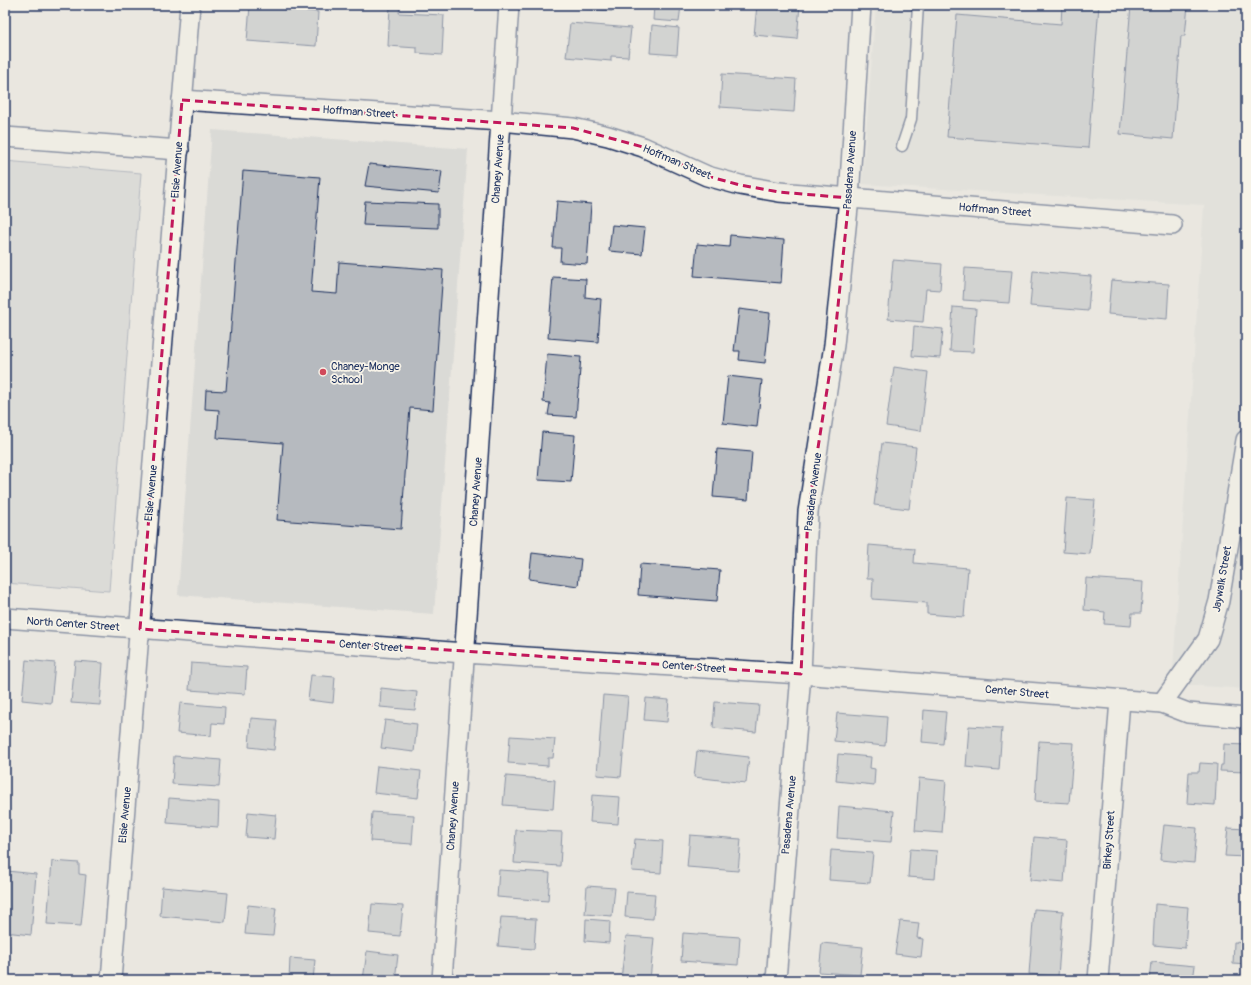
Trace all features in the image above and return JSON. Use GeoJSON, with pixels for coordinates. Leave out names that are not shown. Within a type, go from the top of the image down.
{"type":"FeatureCollection","features":[{"type":"Feature","properties":{"kind":"street","name":"Elsie Avenue"},"geometry":{"type":"LineString","coordinates":[[110,980],[190,5]]}},
{"type":"Feature","properties":{"kind":"street","name":"Chaney Avenue"},"geometry":{"type":"LineString","coordinates":[[442,980],[509,5]]}},
{"type":"Feature","properties":{"kind":"street","name":"Pasadena Avenue"},"geometry":{"type":"LineString","coordinates":[[776,980],[801,674],[808,512],[834,345],[849,198],[861,5]]}},
{"type":"Feature","properties":{"kind":"street","name":"Hoffman Street"},"geometry":{"type":"LineString","coordinates":[[182,100],[501,121],[573,128],[608,136],[643,147],[707,176],[740,185],[779,192],[1172,225]]}},
{"type":"Feature","properties":{"kind":"street"},"geometry":{"type":"LineString","coordinates":[[5,137],[179,150]]}},
{"type":"Feature","properties":{"kind":"street","name":"Jaywalk Street"},"geometry":{"type":"LineString","coordinates":[[1162,703],[1208,639],[1219,602],[1246,440]]}},
{"type":"Feature","properties":{"kind":"street","name":"North Center Street"},"geometry":{"type":"LineString","coordinates":[[5,618],[140,629]]}},
{"type":"Feature","properties":{"kind":"street","name":"Center Street"},"geometry":{"type":"LineString","coordinates":[[140,629],[464,653],[801,674],[1162,703],[1188,713],[1246,718]]}},
{"type":"Feature","properties":{"kind":"street","name":"Birkey Street"},"geometry":{"type":"LineString","coordinates":[[1098,980],[1120,700]]}},
{"type":"Feature","properties":{"kind":"lane"},"geometry":{"type":"LineString","coordinates":[[902,146],[911,119],[918,5]]}},
{"type":"Feature","properties":{"kind":"highlighted area"},"geometry":{"type":"Polygon","coordinates":[[[182,100],[573,128],[643,147],[707,176],[740,185],[779,192],[849,198],[834,345],[808,512],[801,674],[140,629],[182,100]]]}},
{"type":"Feature","properties":{"kind":"shaded area"},"geometry":{"type":"Polygon","coordinates":[[[876,5],[1246,5],[1246,689],[1172,684],[1204,205],[862,184],[876,5]]]}},
{"type":"Feature","properties":{"kind":"shaded area","name":"Chaney-Monge School"},"geometry":{"type":"Polygon","coordinates":[[[212,130],[468,149],[434,614],[178,595],[212,130]]]}},
{"type":"Feature","properties":{"kind":"shaded area"},"geometry":{"type":"Polygon","coordinates":[[[5,161],[141,173],[109,591],[5,583],[5,161]]]}},
{"type":"Feature","properties":{"kind":"building"},"geometry":{"type":"Polygon","coordinates":[[[585,5],[622,5],[622,8],[612,8],[612,11],[584,9],[585,5]]]}},
{"type":"Feature","properties":{"kind":"building"},"geometry":{"type":"Polygon","coordinates":[[[654,5],[681,5],[679,22],[653,20],[654,5]]]}},
{"type":"Feature","properties":{"kind":"building"},"geometry":{"type":"Polygon","coordinates":[[[757,5],[800,5],[797,39],[754,35],[757,5]]]}},
{"type":"Feature","properties":{"kind":"building"},"geometry":{"type":"Polygon","coordinates":[[[1062,5],[1099,5],[1088,148],[947,137],[957,15],[1061,24],[1062,5]]]}},
{"type":"Feature","properties":{"kind":"building"},"geometry":{"type":"Polygon","coordinates":[[[1131,5],[1188,5],[1185,36],[1181,36],[1173,139],[1120,134],[1131,5]]]}},
{"type":"Feature","properties":{"kind":"building"},"geometry":{"type":"Polygon","coordinates":[[[250,6],[318,12],[316,46],[247,41],[250,6]]]}},
{"type":"Feature","properties":{"kind":"building"},"geometry":{"type":"Polygon","coordinates":[[[390,6],[400,6],[399,13],[444,15],[442,55],[417,53],[417,48],[388,46],[390,6]]]}},
{"type":"Feature","properties":{"kind":"building"},"geometry":{"type":"Polygon","coordinates":[[[570,23],[631,28],[628,57],[611,56],[611,61],[566,57],[570,23]]]}},
{"type":"Feature","properties":{"kind":"building"},"geometry":{"type":"Polygon","coordinates":[[[652,25],[679,28],[677,55],[650,53],[652,25]]]}},
{"type":"Feature","properties":{"kind":"building"},"geometry":{"type":"Polygon","coordinates":[[[722,74],[796,79],[794,112],[720,107],[722,74]]]}},
{"type":"Feature","properties":{"kind":"building"},"geometry":{"type":"Polygon","coordinates":[[[369,164],[442,171],[439,193],[365,186],[369,164]]]}},
{"type":"Feature","properties":{"kind":"building","name":"Chaney-Monge School"},"geometry":{"type":"Polygon","coordinates":[[[243,171],[320,177],[311,292],[337,294],[339,262],[443,270],[433,410],[410,408],[401,529],[277,520],[283,443],[217,438],[219,410],[205,409],[206,390],[226,391],[243,171]]]}},
{"type":"Feature","properties":{"kind":"building"},"geometry":{"type":"Polygon","coordinates":[[[365,201],[438,204],[438,228],[363,225],[365,201]]]}},
{"type":"Feature","properties":{"kind":"building"},"geometry":{"type":"Polygon","coordinates":[[[557,201],[591,204],[587,264],[560,262],[561,248],[553,248],[557,201]]]}},
{"type":"Feature","properties":{"kind":"building"},"geometry":{"type":"Polygon","coordinates":[[[612,225],[645,228],[642,254],[609,251],[612,225]]]}},
{"type":"Feature","properties":{"kind":"building"},"geometry":{"type":"Polygon","coordinates":[[[730,235],[784,240],[781,283],[694,276],[697,244],[729,247],[730,235]]]}},
{"type":"Feature","properties":{"kind":"building"},"geometry":{"type":"Polygon","coordinates":[[[893,260],[942,264],[940,290],[926,289],[923,322],[888,319],[893,260]]]}},
{"type":"Feature","properties":{"kind":"building"},"geometry":{"type":"Polygon","coordinates":[[[965,268],[1012,271],[1009,303],[963,300],[965,268]]]}},
{"type":"Feature","properties":{"kind":"building"},"geometry":{"type":"Polygon","coordinates":[[[1033,271],[1091,276],[1088,311],[1030,306],[1033,271]]]}},
{"type":"Feature","properties":{"kind":"building"},"geometry":{"type":"Polygon","coordinates":[[[553,277],[586,279],[585,297],[601,299],[598,342],[548,338],[553,277]]]}},
{"type":"Feature","properties":{"kind":"building"},"geometry":{"type":"Polygon","coordinates":[[[1111,280],[1169,284],[1167,319],[1108,314],[1111,280]]]}},
{"type":"Feature","properties":{"kind":"building"},"geometry":{"type":"Polygon","coordinates":[[[953,307],[976,309],[973,352],[950,351],[953,307]]]}},
{"type":"Feature","properties":{"kind":"building"},"geometry":{"type":"Polygon","coordinates":[[[739,309],[770,313],[765,363],[739,360],[740,351],[734,351],[739,309]]]}},
{"type":"Feature","properties":{"kind":"building"},"geometry":{"type":"Polygon","coordinates":[[[914,326],[943,329],[940,358],[912,356],[914,326]]]}},
{"type":"Feature","properties":{"kind":"building"},"geometry":{"type":"Polygon","coordinates":[[[547,354],[581,357],[576,417],[548,415],[550,403],[543,402],[547,354]]]}},
{"type":"Feature","properties":{"kind":"building"},"geometry":{"type":"Polygon","coordinates":[[[894,367],[928,372],[921,431],[886,426],[894,367]]]}},
{"type":"Feature","properties":{"kind":"building"},"geometry":{"type":"Polygon","coordinates":[[[728,376],[762,380],[757,427],[723,423],[728,376]]]}},
{"type":"Feature","properties":{"kind":"building"},"geometry":{"type":"Polygon","coordinates":[[[542,432],[575,435],[571,482],[538,480],[542,432]]]}},
{"type":"Feature","properties":{"kind":"building"},"geometry":{"type":"Polygon","coordinates":[[[882,443],[916,447],[909,509],[874,505],[882,443]]]}},
{"type":"Feature","properties":{"kind":"building"},"geometry":{"type":"Polygon","coordinates":[[[717,449],[752,452],[748,500],[713,497],[717,449]]]}},
{"type":"Feature","properties":{"kind":"building"},"geometry":{"type":"Polygon","coordinates":[[[1067,498],[1095,500],[1090,554],[1063,552],[1067,498]]]}},
{"type":"Feature","properties":{"kind":"building"},"geometry":{"type":"Polygon","coordinates":[[[869,545],[915,549],[914,563],[968,568],[964,617],[927,614],[927,603],[872,599],[873,579],[867,579],[869,545]]]}},
{"type":"Feature","properties":{"kind":"building"},"geometry":{"type":"Polygon","coordinates":[[[532,553],[581,559],[578,586],[529,579],[532,553]]]}},
{"type":"Feature","properties":{"kind":"building"},"geometry":{"type":"Polygon","coordinates":[[[640,564],[720,570],[717,601],[638,595],[640,564]]]}},
{"type":"Feature","properties":{"kind":"building"},"geometry":{"type":"Polygon","coordinates":[[[1086,578],[1143,582],[1141,613],[1132,613],[1131,626],[1104,624],[1105,612],[1084,610],[1086,578]]]}},
{"type":"Feature","properties":{"kind":"building"},"geometry":{"type":"Polygon","coordinates":[[[26,660],[55,663],[51,703],[22,700],[26,660]]]}},
{"type":"Feature","properties":{"kind":"building"},"geometry":{"type":"Polygon","coordinates":[[[75,661],[103,663],[100,705],[71,703],[75,661]]]}},
{"type":"Feature","properties":{"kind":"building"},"geometry":{"type":"Polygon","coordinates":[[[191,663],[247,667],[245,694],[189,690],[191,663]]]}},
{"type":"Feature","properties":{"kind":"building"},"geometry":{"type":"Polygon","coordinates":[[[311,675],[335,677],[333,703],[308,700],[311,675]]]}},
{"type":"Feature","properties":{"kind":"building"},"geometry":{"type":"Polygon","coordinates":[[[381,688],[417,692],[415,710],[380,707],[381,688]]]}},
{"type":"Feature","properties":{"kind":"building"},"geometry":{"type":"Polygon","coordinates":[[[603,695],[628,697],[621,777],[597,775],[603,695]]]}},
{"type":"Feature","properties":{"kind":"building"},"geometry":{"type":"Polygon","coordinates":[[[646,698],[669,700],[667,722],[644,720],[646,698]]]}},
{"type":"Feature","properties":{"kind":"building"},"geometry":{"type":"Polygon","coordinates":[[[715,702],[759,705],[756,732],[713,728],[715,702]]]}},
{"type":"Feature","properties":{"kind":"building"},"geometry":{"type":"Polygon","coordinates":[[[180,703],[225,707],[224,724],[212,723],[211,736],[177,733],[180,703]]]}},
{"type":"Feature","properties":{"kind":"building"},"geometry":{"type":"Polygon","coordinates":[[[924,710],[946,712],[943,744],[922,742],[924,710]]]}},
{"type":"Feature","properties":{"kind":"building"},"geometry":{"type":"Polygon","coordinates":[[[837,713],[887,717],[885,746],[834,741],[837,713]]]}},
{"type":"Feature","properties":{"kind":"building"},"geometry":{"type":"Polygon","coordinates":[[[251,718],[277,720],[274,750],[249,747],[251,718]]]}},
{"type":"Feature","properties":{"kind":"building"},"geometry":{"type":"Polygon","coordinates":[[[385,720],[417,724],[414,752],[381,748],[385,720]]]}},
{"type":"Feature","properties":{"kind":"building"},"geometry":{"type":"Polygon","coordinates":[[[969,726],[1002,728],[999,770],[966,767],[969,726]]]}},
{"type":"Feature","properties":{"kind":"building"},"geometry":{"type":"Polygon","coordinates":[[[510,736],[555,739],[553,758],[548,758],[548,766],[508,763],[510,736]]]}},
{"type":"Feature","properties":{"kind":"building"},"geometry":{"type":"Polygon","coordinates":[[[1039,741],[1074,743],[1069,803],[1035,801],[1039,741]]]}},
{"type":"Feature","properties":{"kind":"building"},"geometry":{"type":"Polygon","coordinates":[[[1224,744],[1246,745],[1246,772],[1220,771],[1221,765],[1223,765],[1224,744]]]}},
{"type":"Feature","properties":{"kind":"building"},"geometry":{"type":"Polygon","coordinates":[[[697,751],[749,757],[746,783],[694,777],[697,751]]]}},
{"type":"Feature","properties":{"kind":"building"},"geometry":{"type":"Polygon","coordinates":[[[838,754],[871,757],[870,768],[875,769],[874,785],[836,781],[838,754]]]}},
{"type":"Feature","properties":{"kind":"building"},"geometry":{"type":"Polygon","coordinates":[[[174,756],[221,760],[219,787],[172,784],[174,756]]]}},
{"type":"Feature","properties":{"kind":"building"},"geometry":{"type":"Polygon","coordinates":[[[1200,763],[1217,764],[1215,805],[1187,803],[1189,772],[1199,772],[1200,763]]]}},
{"type":"Feature","properties":{"kind":"building"},"geometry":{"type":"Polygon","coordinates":[[[377,766],[421,771],[418,798],[374,793],[377,766]]]}},
{"type":"Feature","properties":{"kind":"building"},"geometry":{"type":"Polygon","coordinates":[[[506,776],[555,780],[553,809],[503,805],[506,776]]]}},
{"type":"Feature","properties":{"kind":"building"},"geometry":{"type":"Polygon","coordinates":[[[919,778],[946,781],[942,833],[915,831],[919,778]]]}},
{"type":"Feature","properties":{"kind":"building"},"geometry":{"type":"Polygon","coordinates":[[[592,795],[620,797],[618,824],[590,822],[592,795]]]}},
{"type":"Feature","properties":{"kind":"building"},"geometry":{"type":"Polygon","coordinates":[[[169,798],[219,802],[218,827],[167,823],[169,798]]]}},
{"type":"Feature","properties":{"kind":"building"},"geometry":{"type":"Polygon","coordinates":[[[839,806],[894,811],[891,842],[837,838],[839,806]]]}},
{"type":"Feature","properties":{"kind":"building"},"geometry":{"type":"Polygon","coordinates":[[[248,812],[276,815],[274,839],[246,837],[248,812]]]}},
{"type":"Feature","properties":{"kind":"building"},"geometry":{"type":"Polygon","coordinates":[[[372,812],[414,815],[412,844],[370,841],[372,812]]]}},
{"type":"Feature","properties":{"kind":"building"},"geometry":{"type":"Polygon","coordinates":[[[1164,825],[1197,828],[1194,863],[1160,860],[1164,825]]]}},
{"type":"Feature","properties":{"kind":"building"},"geometry":{"type":"Polygon","coordinates":[[[1228,828],[1246,829],[1246,857],[1225,856],[1228,828]]]}},
{"type":"Feature","properties":{"kind":"building"},"geometry":{"type":"Polygon","coordinates":[[[516,830],[562,832],[560,866],[514,863],[516,830]]]}},
{"type":"Feature","properties":{"kind":"building"},"geometry":{"type":"Polygon","coordinates":[[[690,835],[741,839],[738,871],[687,867],[690,835]]]}},
{"type":"Feature","properties":{"kind":"building"},"geometry":{"type":"Polygon","coordinates":[[[1034,837],[1067,840],[1064,883],[1030,880],[1034,837]]]}},
{"type":"Feature","properties":{"kind":"building"},"geometry":{"type":"Polygon","coordinates":[[[635,839],[663,841],[661,873],[632,871],[635,839]]]}},
{"type":"Feature","properties":{"kind":"building"},"geometry":{"type":"Polygon","coordinates":[[[910,849],[937,851],[935,879],[908,877],[910,849]]]}},
{"type":"Feature","properties":{"kind":"building"},"geometry":{"type":"Polygon","coordinates":[[[831,850],[873,853],[870,883],[829,880],[831,850]]]}},
{"type":"Feature","properties":{"kind":"building"},"geometry":{"type":"Polygon","coordinates":[[[52,861],[79,863],[79,874],[86,875],[81,926],[47,924],[52,861]]]}},
{"type":"Feature","properties":{"kind":"building"},"geometry":{"type":"Polygon","coordinates":[[[499,870],[550,873],[548,901],[497,897],[499,870]]]}},
{"type":"Feature","properties":{"kind":"building"},"geometry":{"type":"Polygon","coordinates":[[[7,871],[36,874],[31,935],[5,932],[7,871]]]}},
{"type":"Feature","properties":{"kind":"building"},"geometry":{"type":"Polygon","coordinates":[[[587,886],[615,888],[612,916],[585,914],[587,886]]]}},
{"type":"Feature","properties":{"kind":"building"},"geometry":{"type":"Polygon","coordinates":[[[162,887],[228,893],[225,922],[160,916],[162,887]]]}},
{"type":"Feature","properties":{"kind":"building"},"geometry":{"type":"Polygon","coordinates":[[[627,892],[655,894],[653,919],[625,917],[627,892]]]}},
{"type":"Feature","properties":{"kind":"building"},"geometry":{"type":"Polygon","coordinates":[[[372,904],[403,906],[400,936],[369,933],[372,904]]]}},
{"type":"Feature","properties":{"kind":"building"},"geometry":{"type":"Polygon","coordinates":[[[1155,904],[1188,907],[1185,948],[1153,945],[1155,904]]]}},
{"type":"Feature","properties":{"kind":"building"},"geometry":{"type":"Polygon","coordinates":[[[248,905],[276,908],[273,936],[245,934],[248,905]]]}},
{"type":"Feature","properties":{"kind":"building"},"geometry":{"type":"Polygon","coordinates":[[[1034,909],[1063,911],[1058,976],[1029,974],[1034,909]]]}},
{"type":"Feature","properties":{"kind":"building"},"geometry":{"type":"Polygon","coordinates":[[[501,917],[536,919],[534,949],[498,946],[501,917]]]}},
{"type":"Feature","properties":{"kind":"building"},"geometry":{"type":"Polygon","coordinates":[[[586,919],[610,921],[609,943],[585,941],[586,919]]]}},
{"type":"Feature","properties":{"kind":"building"},"geometry":{"type":"Polygon","coordinates":[[[900,921],[919,923],[917,938],[923,939],[921,957],[895,954],[900,921]]]}},
{"type":"Feature","properties":{"kind":"building"},"geometry":{"type":"Polygon","coordinates":[[[683,933],[740,937],[738,965],[681,961],[683,933]]]}},
{"type":"Feature","properties":{"kind":"building"},"geometry":{"type":"Polygon","coordinates":[[[626,936],[654,938],[650,980],[621,980],[626,936]]]}},
{"type":"Feature","properties":{"kind":"building"},"geometry":{"type":"Polygon","coordinates":[[[1234,942],[1246,943],[1246,965],[1233,964],[1234,942]]]}},
{"type":"Feature","properties":{"kind":"building"},"geometry":{"type":"Polygon","coordinates":[[[822,943],[863,947],[860,975],[819,972],[822,943]]]}},
{"type":"Feature","properties":{"kind":"building"},"geometry":{"type":"Polygon","coordinates":[[[367,951],[398,955],[395,980],[363,980],[367,951]]]}},
{"type":"Feature","properties":{"kind":"building"},"geometry":{"type":"Polygon","coordinates":[[[290,958],[315,960],[313,980],[289,980],[290,958]]]}},
{"type":"Feature","properties":{"kind":"building"},"geometry":{"type":"Polygon","coordinates":[[[1152,962],[1195,966],[1193,980],[1150,980],[1152,962]]]}},
{"type":"Feature","properties":{"kind":"place","name":"Chaney-Monge School"},"geometry":{"type":"Point","coordinates":[323,372]}}]}
